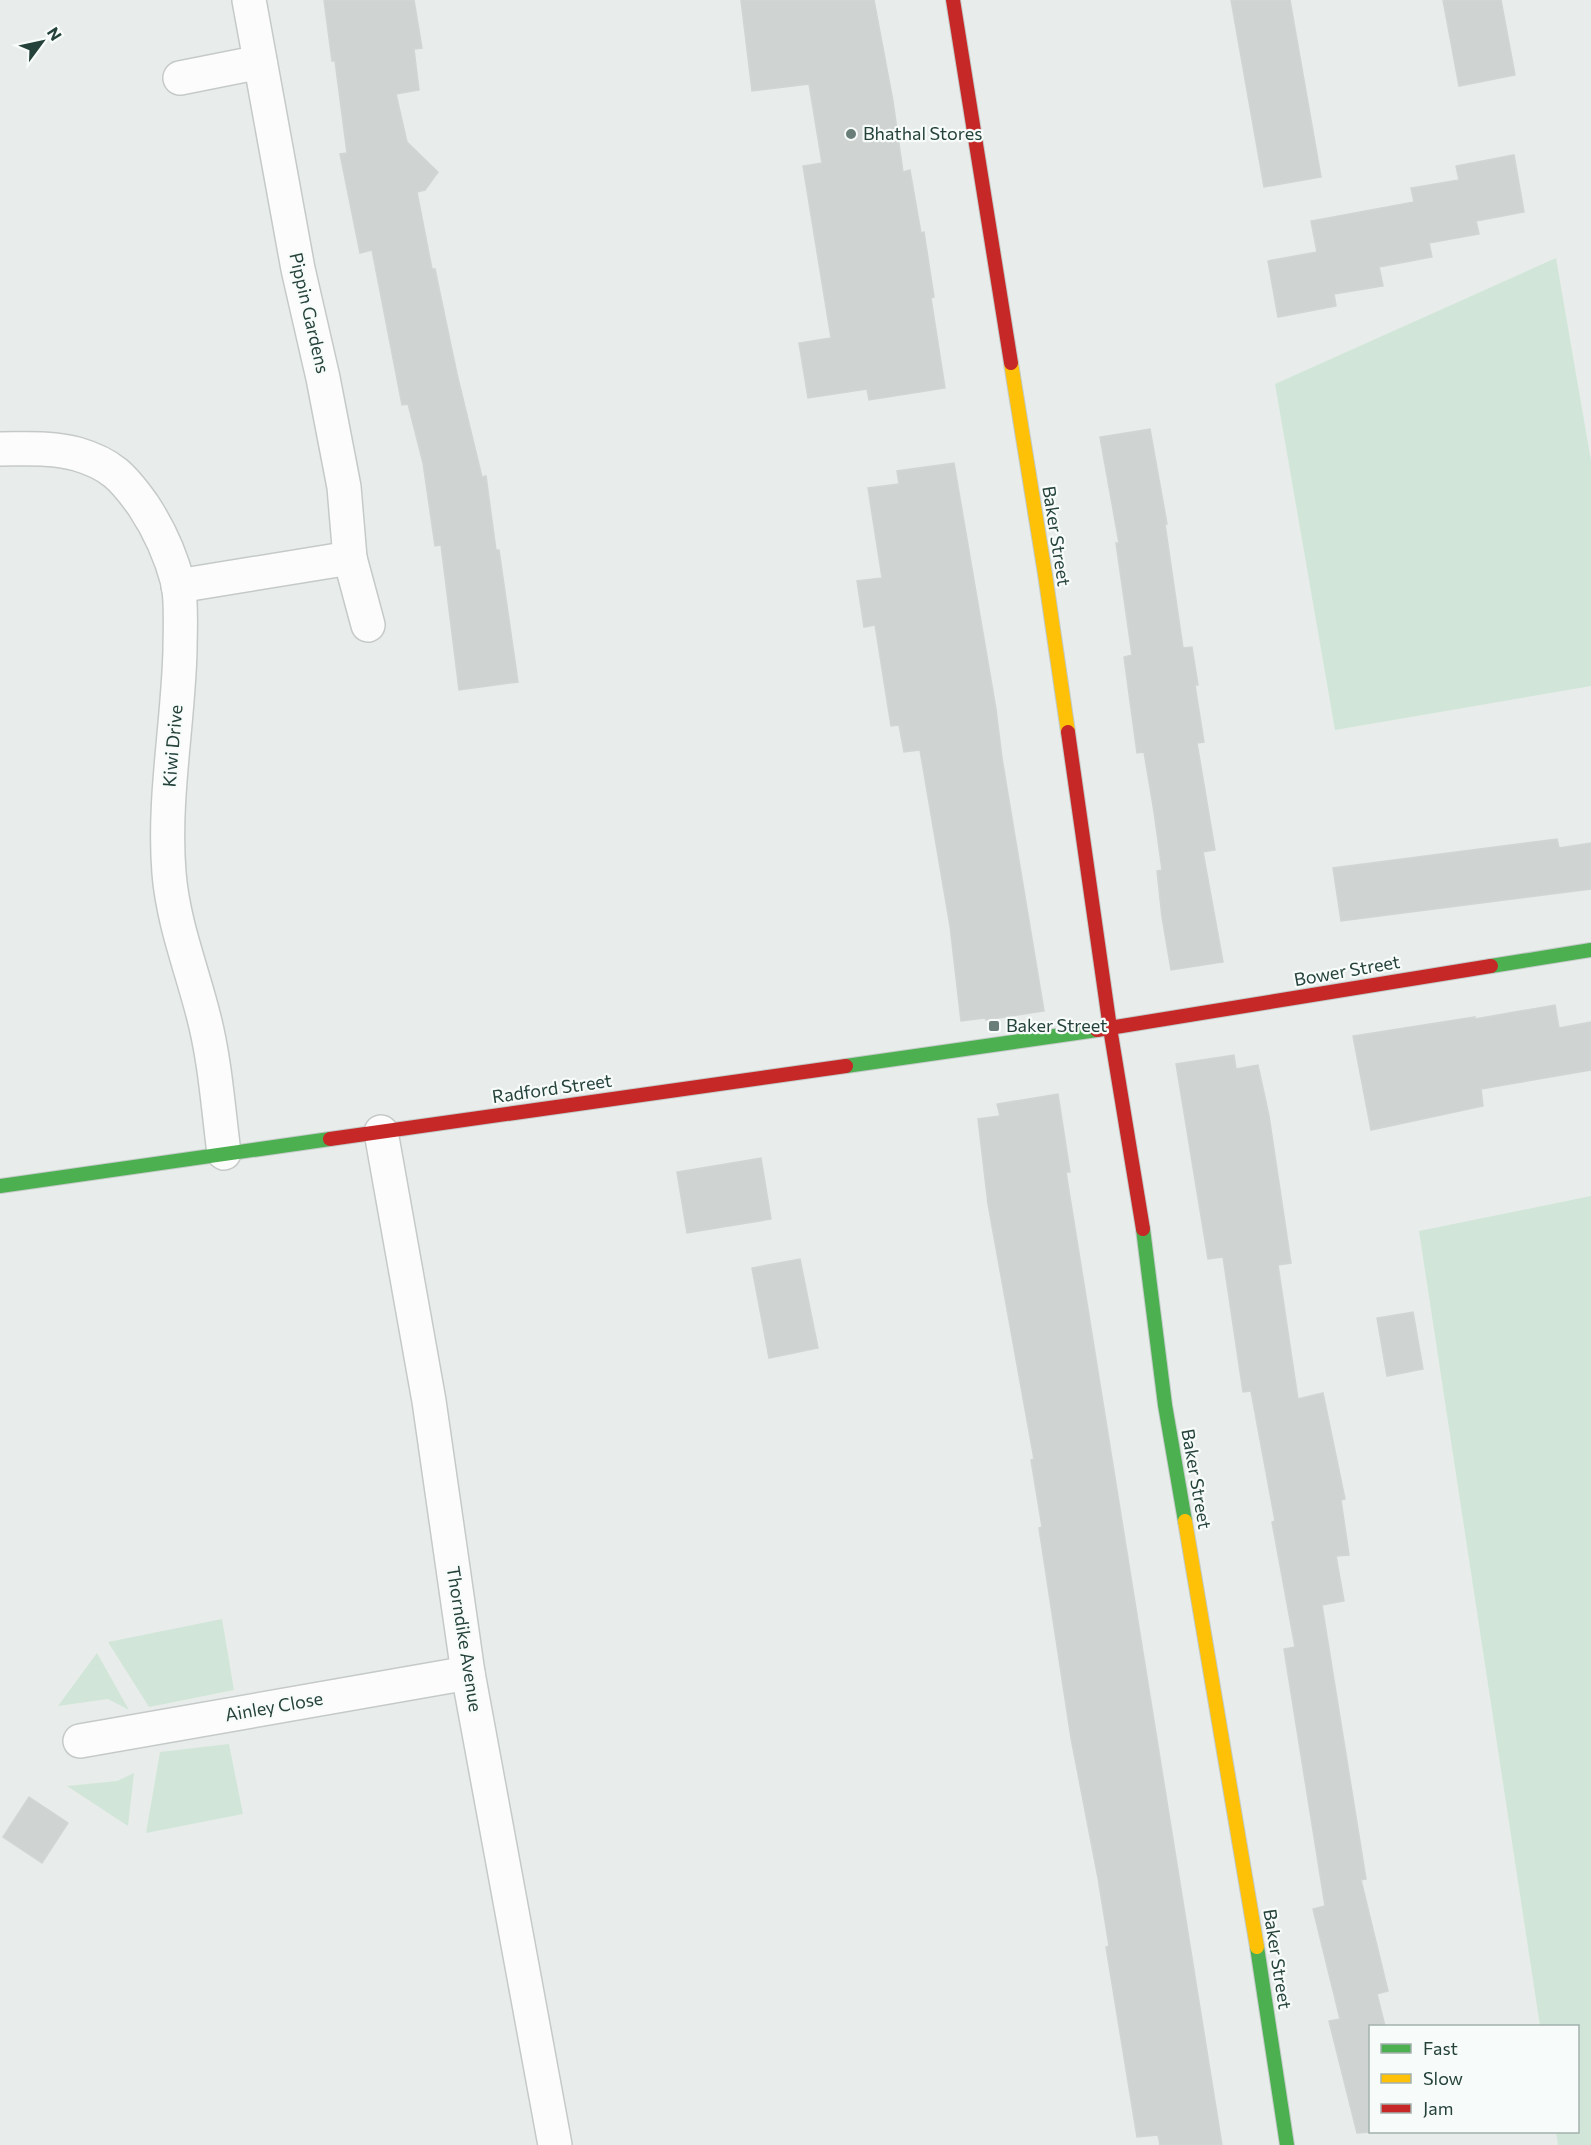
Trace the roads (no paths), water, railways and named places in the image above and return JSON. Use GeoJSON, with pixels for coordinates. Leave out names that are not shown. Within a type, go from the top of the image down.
{"type":"FeatureCollection","features":[{"type":"Feature","properties":{"kind":"street","name":"Pippin Gardens"},"geometry":{"type":"LineString","coordinates":[[249,0],[298,269],[323,378],[344,487],[350,558],[368,625]]}},
{"type":"Feature","properties":{"kind":"street","name":"Baker Street"},"geometry":{"type":"LineString","coordinates":[[953,0],[1045,574],[1110,1028],[1142,1217],[1165,1405],[1265,1994],[1287,2145]]}},
{"type":"Feature","properties":{"kind":"street"},"geometry":{"type":"LineString","coordinates":[[180,78],[260,62]]}},
{"type":"Feature","properties":{"kind":"street","name":"Kiwi Drive"},"geometry":{"type":"LineString","coordinates":[[0,449],[53,450],[76,454],[117,472],[150,515],[166,548],[178,586],[179,684],[170,773],[169,872],[174,911],[203,1014],[214,1072],[224,1153]]}},
{"type":"Feature","properties":{"kind":"street"},"geometry":{"type":"LineString","coordinates":[[178,586],[350,558]]}},
{"type":"Feature","properties":{"kind":"street","name":"Bower Street"},"geometry":{"type":"LineString","coordinates":[[1110,1028],[1591,950]]}},
{"type":"Feature","properties":{"kind":"street","name":"Radford Street"},"geometry":{"type":"LineString","coordinates":[[0,1186],[1110,1028]]}},
{"type":"Feature","properties":{"kind":"street","name":"Thorndike Avenue"},"geometry":{"type":"LineString","coordinates":[[381,1132],[429,1401],[468,1673],[555,2145]]}},
{"type":"Feature","properties":{"kind":"street","name":"Ainley Close"},"geometry":{"type":"LineString","coordinates":[[80,1741],[468,1673]]}},
{"type":"Feature","properties":{"kind":"place","name":"Bhathal Stores"},"geometry":{"type":"Point","coordinates":[851,134]}},
{"type":"Feature","properties":{"kind":"place","name":"Baker Street"},"geometry":{"type":"Point","coordinates":[994,1026]}}]}
